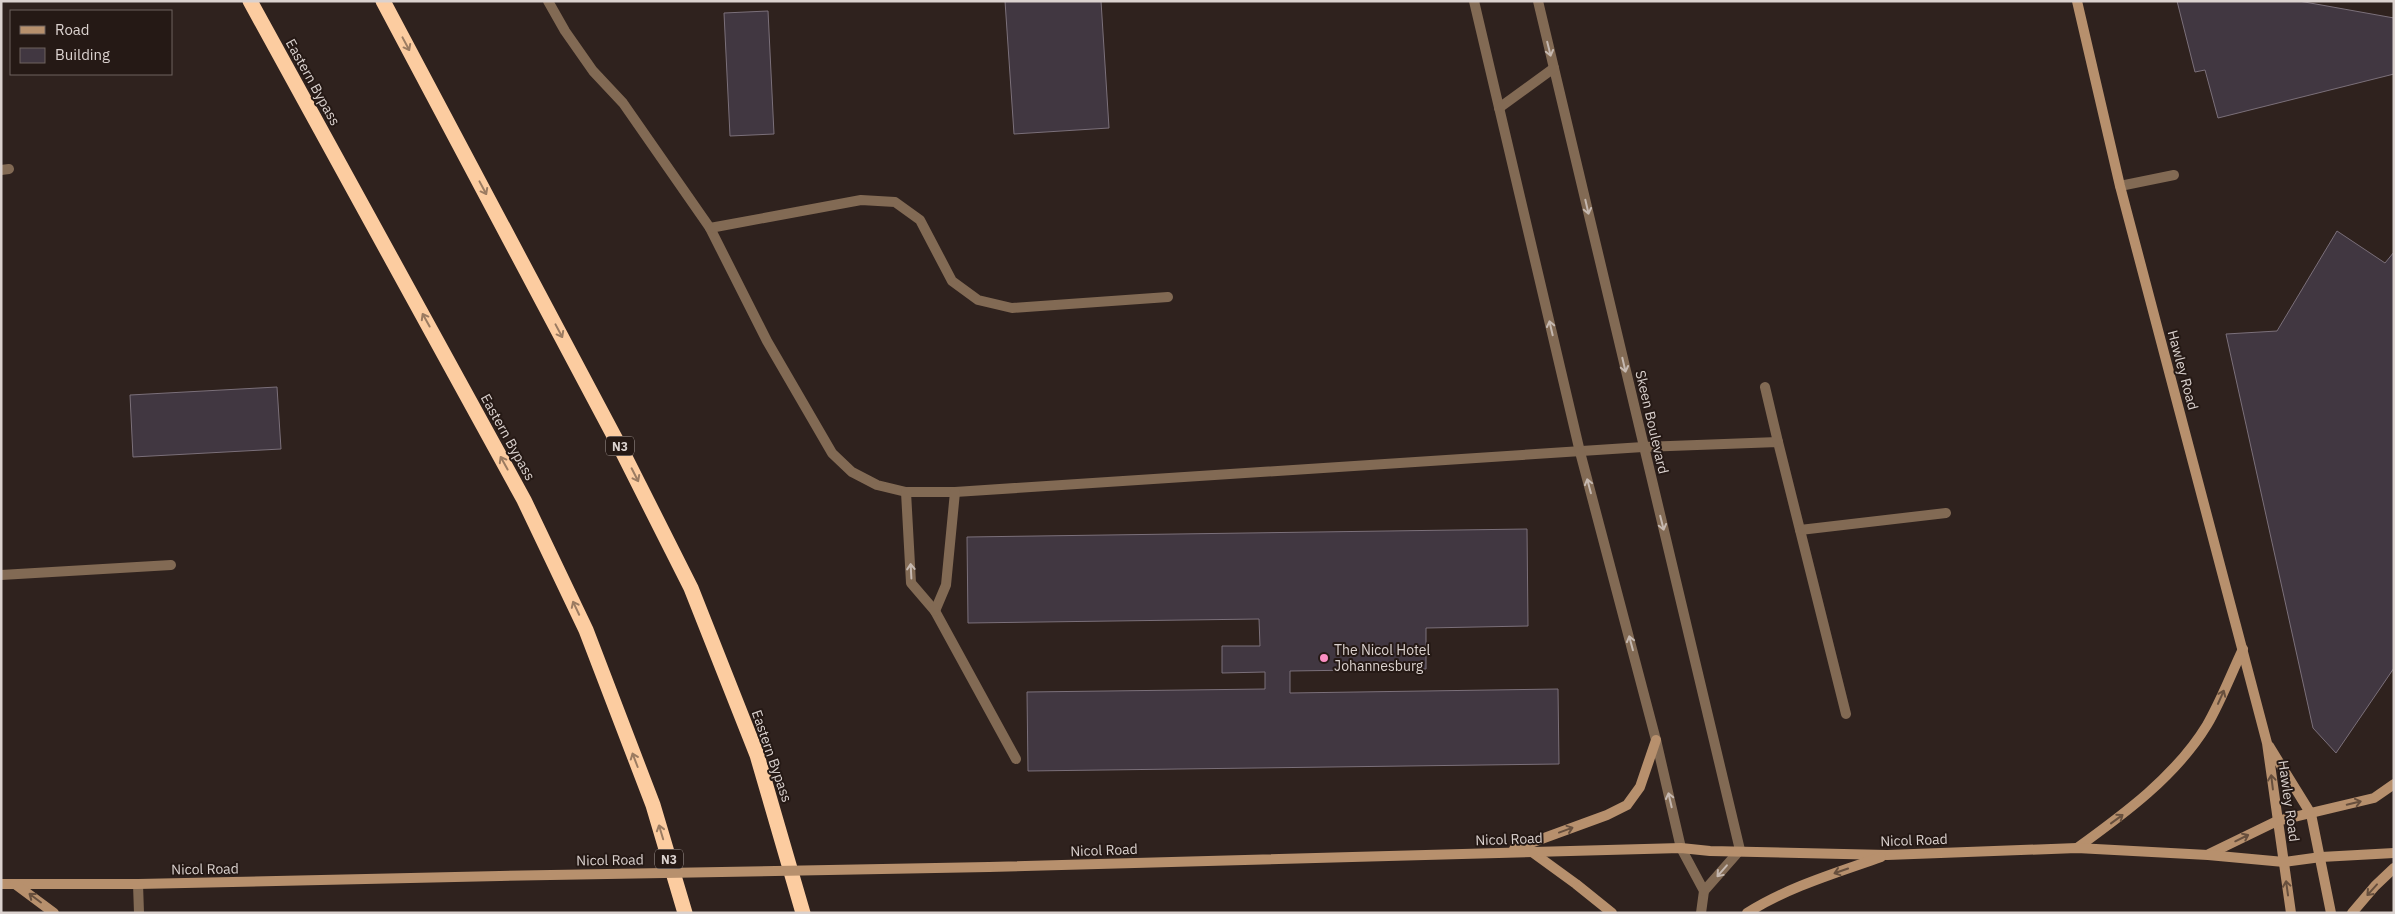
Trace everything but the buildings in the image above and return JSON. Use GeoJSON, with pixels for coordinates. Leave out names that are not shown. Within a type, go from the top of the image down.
{"type":"FeatureCollection","features":[{"type":"Feature","properties":{"kind":"highway","name":"Eastern Bypass"},"geometry":{"type":"LineString","coordinates":[[250,1],[524,500],[586,630],[653,805],[685,913]]}},
{"type":"Feature","properties":{"kind":"highway","name":"Eastern Bypass"},"geometry":{"type":"LineString","coordinates":[[383,1],[622,451],[691,588],[757,755],[803,913]]}},
{"type":"Feature","properties":{"kind":"main road","name":"Hawley Road"},"geometry":{"type":"LineString","coordinates":[[2077,1],[2120,186],[2267,743],[2291,913]]}},
{"type":"Feature","properties":{"kind":"main road"},"geometry":{"type":"LineString","coordinates":[[2077,848],[2126,812],[2178,762],[2207,725],[2242,649]]}},
{"type":"Feature","properties":{"kind":"main road"},"geometry":{"type":"LineString","coordinates":[[1504,853],[1607,815],[1627,804],[1640,787],[1656,740]]}},
{"type":"Feature","properties":{"kind":"main road","name":"Hawley Road"},"geometry":{"type":"LineString","coordinates":[[2267,743],[2311,814],[2331,913]]}},
{"type":"Feature","properties":{"kind":"main road","name":"Nicol Road"},"geometry":{"type":"LineString","coordinates":[[2208,855],[2277,821],[2374,798],[2394,784]]}},
{"type":"Feature","properties":{"kind":"main road","name":"Nicol Road"},"geometry":{"type":"LineString","coordinates":[[1,884],[138,884],[989,867],[1681,848],[1710,851],[1740,850],[1887,855],[2077,848],[2208,855],[2284,862],[2321,857],[2394,853]]}},
{"type":"Feature","properties":{"kind":"main road"},"geometry":{"type":"LineString","coordinates":[[1532,852],[1612,913]]}},
{"type":"Feature","properties":{"kind":"main road"},"geometry":{"type":"LineString","coordinates":[[1747,913],[1764,902],[1802,886],[1887,855]]}},
{"type":"Feature","properties":{"kind":"main road"},"geometry":{"type":"LineString","coordinates":[[2352,913],[2375,886],[2394,868]]}},
{"type":"Feature","properties":{"kind":"main road"},"geometry":{"type":"LineString","coordinates":[[15,884],[54,913]]}},
{"type":"Feature","properties":{"kind":"street"},"geometry":{"type":"LineString","coordinates":[[548,1],[565,31],[593,71],[623,103],[710,228],[767,341],[832,453],[852,472],[877,485],[906,492],[955,492],[1644,447],[1778,442]]}},
{"type":"Feature","properties":{"kind":"street"},"geometry":{"type":"LineString","coordinates":[[1474,1],[1580,452],[1656,740],[1681,848],[1704,891]]}},
{"type":"Feature","properties":{"kind":"street","name":"Skeen Boulevard"},"geometry":{"type":"LineString","coordinates":[[1538,1],[1740,850]]}},
{"type":"Feature","properties":{"kind":"street"},"geometry":{"type":"LineString","coordinates":[[1499,108],[1554,68]]}},
{"type":"Feature","properties":{"kind":"street"},"geometry":{"type":"LineString","coordinates":[[2120,186],[2174,174]]}},
{"type":"Feature","properties":{"kind":"street"},"geometry":{"type":"LineString","coordinates":[[710,228],[861,200],[895,202],[920,220],[952,281],[978,300],[1012,308],[1168,297]]}},
{"type":"Feature","properties":{"kind":"street"},"geometry":{"type":"LineString","coordinates":[[1765,387],[1846,714]]}},
{"type":"Feature","properties":{"kind":"street"},"geometry":{"type":"LineString","coordinates":[[906,492],[911,583],[935,611],[1016,759]]}},
{"type":"Feature","properties":{"kind":"street"},"geometry":{"type":"LineString","coordinates":[[935,611],[946,584],[955,492]]}},
{"type":"Feature","properties":{"kind":"street"},"geometry":{"type":"LineString","coordinates":[[1800,530],[1946,513]]}},
{"type":"Feature","properties":{"kind":"street"},"geometry":{"type":"LineString","coordinates":[[1,575],[171,564]]}},
{"type":"Feature","properties":{"kind":"street"},"geometry":{"type":"LineString","coordinates":[[1701,913],[1704,891],[1740,850]]}},
{"type":"Feature","properties":{"kind":"street"},"geometry":{"type":"LineString","coordinates":[[138,884],[138,913]]}},
{"type":"Feature","properties":{"kind":"place","name":"The Nicol Hotel Johannesburg"},"geometry":{"type":"Point","coordinates":[1324,658]}}]}
